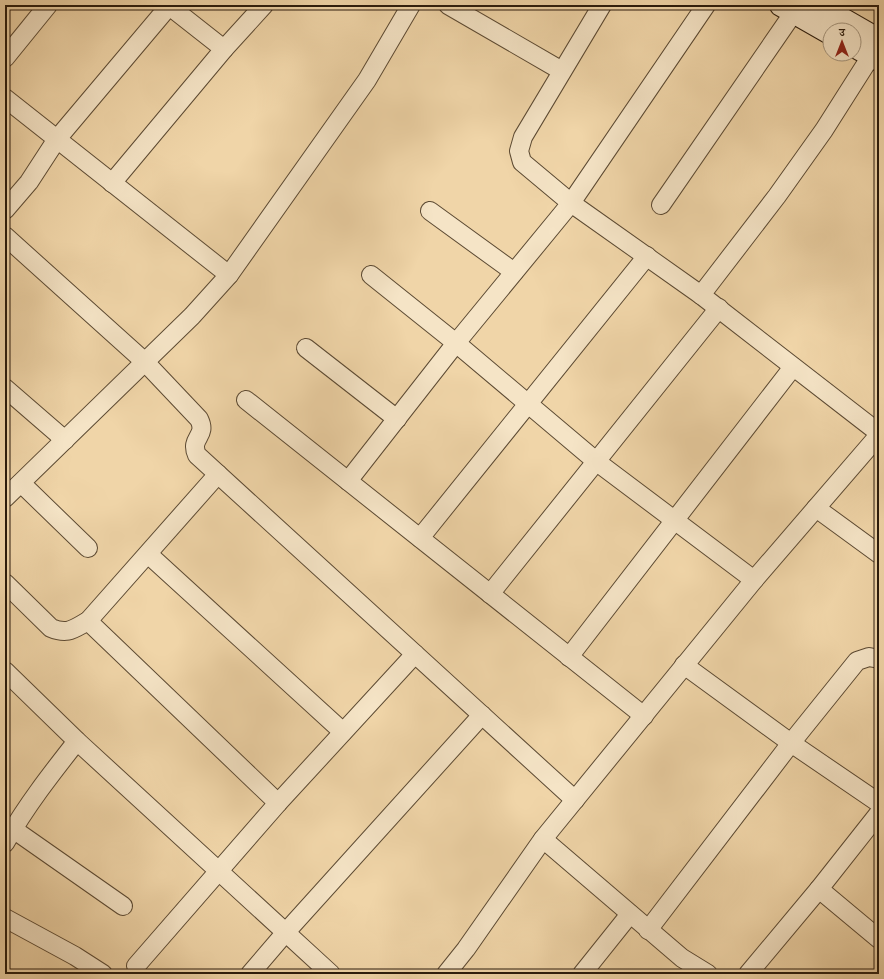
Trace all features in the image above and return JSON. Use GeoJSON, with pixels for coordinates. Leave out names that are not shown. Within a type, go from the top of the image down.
{"type":"FeatureCollection","features":[{"type":"Feature","properties":{"kind":"main road"},"geometry":{"type":"LineString","coordinates":[[818,5],[871,51]]}},
{"type":"Feature","properties":{"kind":"main road"},"geometry":{"type":"LineString","coordinates":[[787,9],[822,29]]}},
{"type":"Feature","properties":{"kind":"street"},"geometry":{"type":"LineString","coordinates":[[5,58],[48,5]]}},
{"type":"Feature","properties":{"kind":"street"},"geometry":{"type":"LineString","coordinates":[[112,183],[224,49],[264,5]]}},
{"type":"Feature","properties":{"kind":"street"},"geometry":{"type":"LineString","coordinates":[[5,498],[192,316],[229,275],[366,80],[411,5]]}},
{"type":"Feature","properties":{"kind":"street"},"geometry":{"type":"LineString","coordinates":[[448,5],[562,71]]}},
{"type":"Feature","properties":{"kind":"street"},"geometry":{"type":"LineString","coordinates":[[446,974],[466,949],[543,839],[754,580],[879,434],[701,295],[571,203],[522,162],[519,151],[523,137],[602,5]]}},
{"type":"Feature","properties":{"kind":"street"},"geometry":{"type":"LineString","coordinates":[[348,481],[456,343],[571,203],[706,5]]}},
{"type":"Feature","properties":{"kind":"street"},"geometry":{"type":"LineString","coordinates":[[5,210],[28,182],[57,139],[169,6],[224,49]]}},
{"type":"Feature","properties":{"kind":"street"},"geometry":{"type":"LineString","coordinates":[[661,205],[787,9]]}},
{"type":"Feature","properties":{"kind":"street"},"geometry":{"type":"LineString","coordinates":[[701,295],[777,196],[824,130],[871,51]]}},
{"type":"Feature","properties":{"kind":"street"},"geometry":{"type":"LineString","coordinates":[[5,98],[229,275]]}},
{"type":"Feature","properties":{"kind":"street"},"geometry":{"type":"LineString","coordinates":[[430,211],[514,272]]}},
{"type":"Feature","properties":{"kind":"street"},"geometry":{"type":"LineString","coordinates":[[5,236],[145,362],[199,419],[202,425],[202,432],[196,441],[194,448],[197,455],[575,800]]}},
{"type":"Feature","properties":{"kind":"street"},"geometry":{"type":"LineString","coordinates":[[420,538],[647,256]]}},
{"type":"Feature","properties":{"kind":"street"},"geometry":{"type":"LineString","coordinates":[[371,274],[456,343],[597,462],[754,580]]}},
{"type":"Feature","properties":{"kind":"street"},"geometry":{"type":"LineString","coordinates":[[490,594],[597,462],[718,308]]}},
{"type":"Feature","properties":{"kind":"street"},"geometry":{"type":"LineString","coordinates":[[306,348],[397,419]]}},
{"type":"Feature","properties":{"kind":"street"},"geometry":{"type":"LineString","coordinates":[[569,657],[793,367]]}},
{"type":"Feature","properties":{"kind":"street"},"geometry":{"type":"LineString","coordinates":[[5,388],[65,440]]}},
{"type":"Feature","properties":{"kind":"street"},"geometry":{"type":"LineString","coordinates":[[246,400],[644,716]]}},
{"type":"Feature","properties":{"kind":"street"},"geometry":{"type":"LineString","coordinates":[[5,583],[51,628],[60,632],[71,630],[88,621],[218,474]]}},
{"type":"Feature","properties":{"kind":"street"},"geometry":{"type":"LineString","coordinates":[[21,483],[88,548]]}},
{"type":"Feature","properties":{"kind":"street"},"geometry":{"type":"LineString","coordinates":[[816,508],[879,554]]}},
{"type":"Feature","properties":{"kind":"street"},"geometry":{"type":"LineString","coordinates":[[148,554],[343,732]]}},
{"type":"Feature","properties":{"kind":"street"},"geometry":{"type":"LineString","coordinates":[[88,621],[278,803]]}},
{"type":"Feature","properties":{"kind":"street"},"geometry":{"type":"LineString","coordinates":[[136,966],[278,803],[415,654]]}},
{"type":"Feature","properties":{"kind":"street"},"geometry":{"type":"LineString","coordinates":[[648,930],[791,743],[857,661],[869,657],[879,659]]}},
{"type":"Feature","properties":{"kind":"street"},"geometry":{"type":"LineString","coordinates":[[684,665],[791,743],[879,803]]}},
{"type":"Feature","properties":{"kind":"street"},"geometry":{"type":"LineString","coordinates":[[5,671],[77,741],[331,974]]}},
{"type":"Feature","properties":{"kind":"street"},"geometry":{"type":"LineString","coordinates":[[250,974],[286,932],[482,715]]}},
{"type":"Feature","properties":{"kind":"street"},"geometry":{"type":"LineString","coordinates":[[77,741],[22,814],[9,836],[123,906]]}},
{"type":"Feature","properties":{"kind":"street"},"geometry":{"type":"LineString","coordinates":[[748,974],[819,889],[879,813]]}},
{"type":"Feature","properties":{"kind":"street"},"geometry":{"type":"LineString","coordinates":[[543,839],[682,958],[708,974]]}},
{"type":"Feature","properties":{"kind":"street"},"geometry":{"type":"LineString","coordinates":[[819,889],[879,939]]}},
{"type":"Feature","properties":{"kind":"street"},"geometry":{"type":"LineString","coordinates":[[582,974],[630,914]]}},
{"type":"Feature","properties":{"kind":"street"},"geometry":{"type":"LineString","coordinates":[[5,918],[74,956],[103,974]]}}]}
